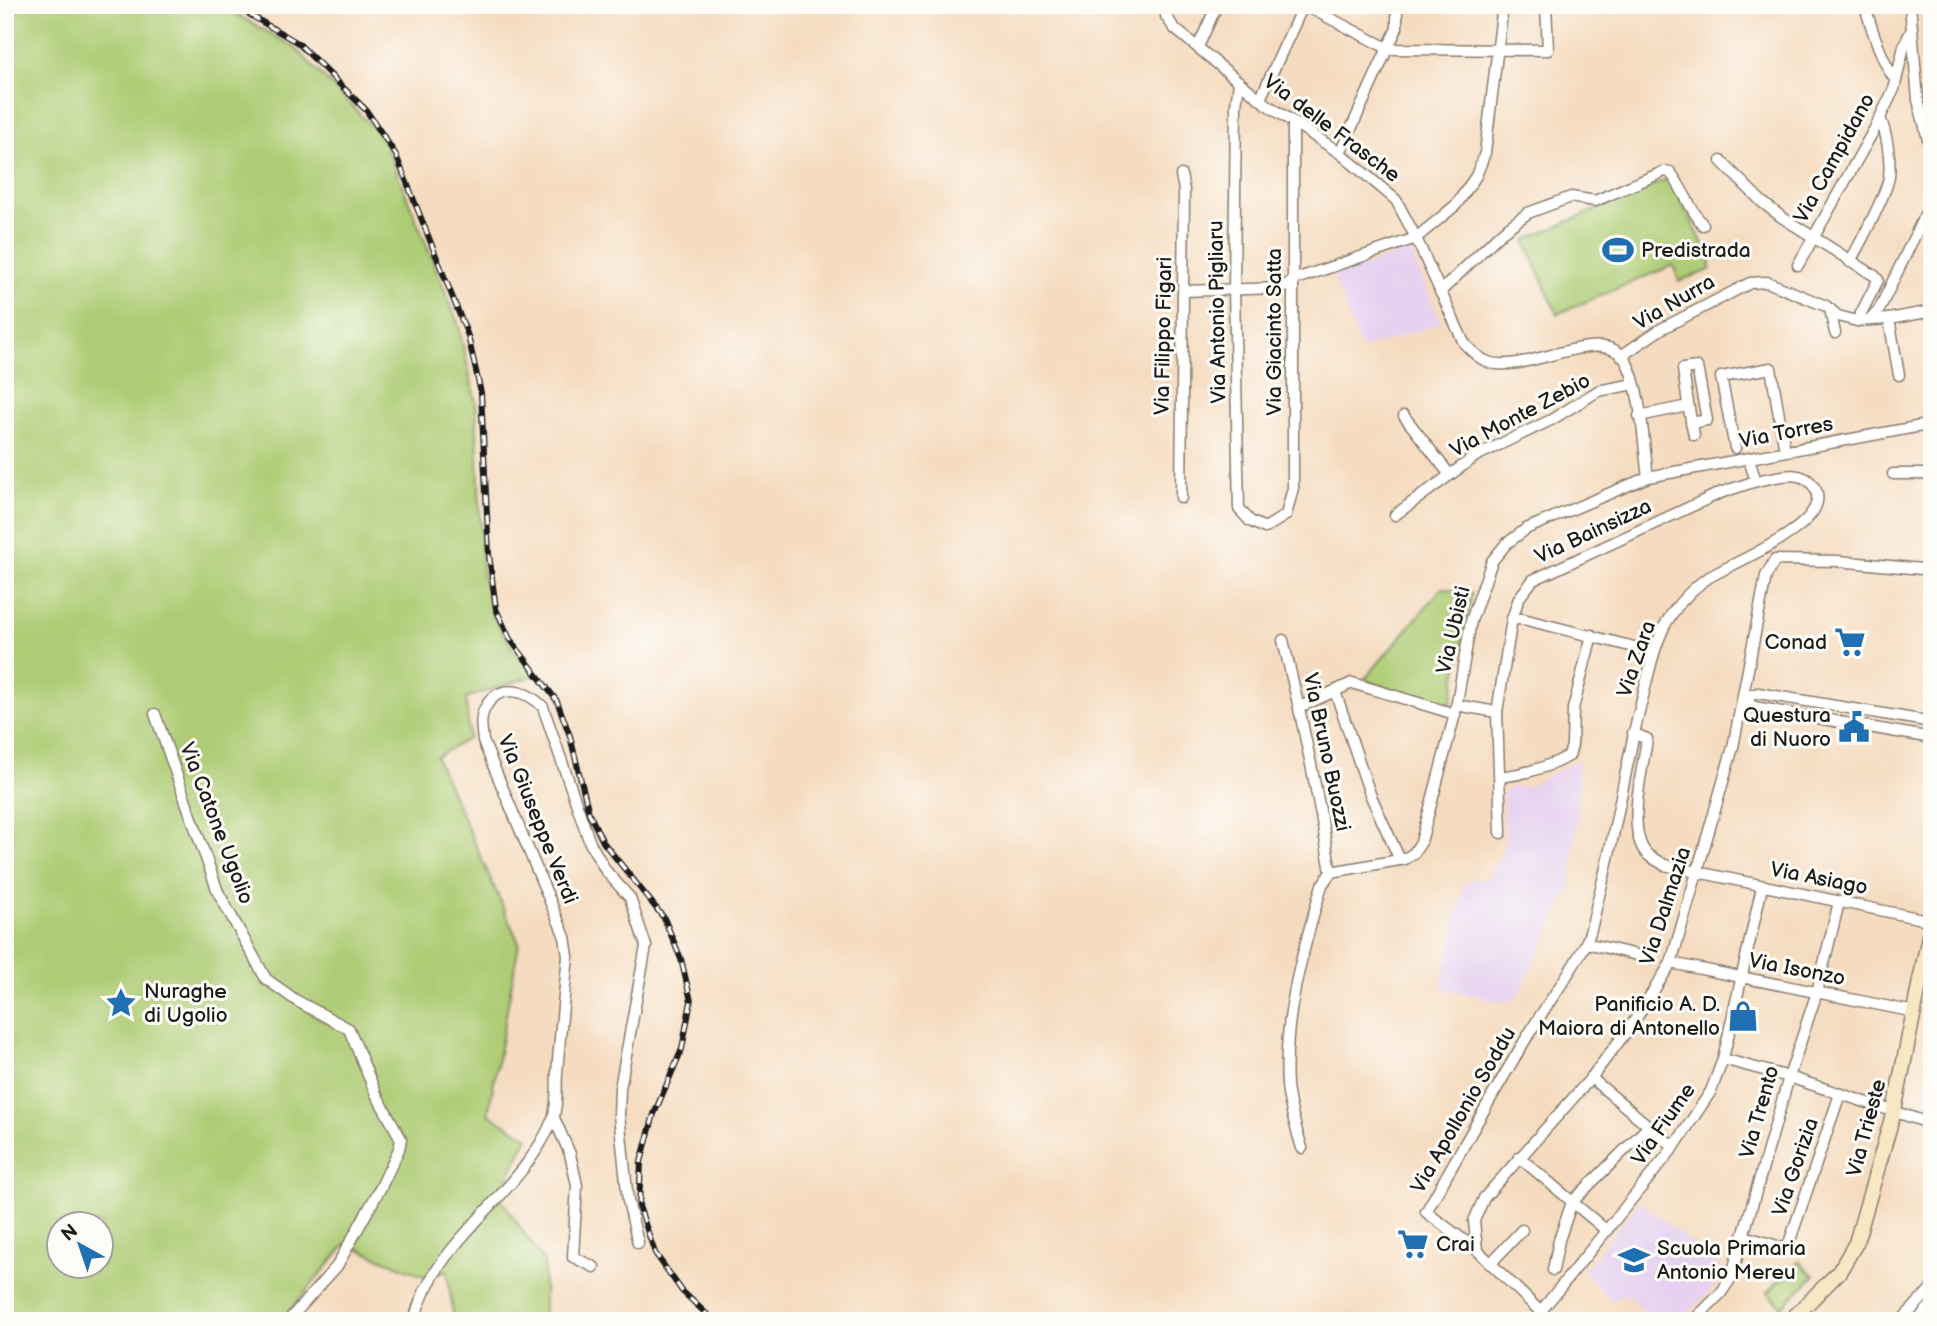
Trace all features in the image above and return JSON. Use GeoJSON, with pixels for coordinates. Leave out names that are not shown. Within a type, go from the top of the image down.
{"type":"FeatureCollection","features":[{"type":"Feature","properties":{"kind":"main road","name":"Via Trieste"},"geometry":{"type":"LineString","coordinates":[[1790,1321],[1839,1272],[1856,1243],[1894,1111],[1932,921]]}},
{"type":"Feature","properties":{"kind":"street","name":"Via delle Frasche"},"geometry":{"type":"LineString","coordinates":[[1166,5],[1166,16],[1174,28],[1239,83],[1293,124],[1340,153],[1396,200],[1464,342],[1474,354],[1503,366],[1519,365],[1588,346],[1607,347],[1621,356]]}},
{"type":"Feature","properties":{"kind":"street"},"geometry":{"type":"LineString","coordinates":[[1198,47],[1217,5]]}},
{"type":"Feature","properties":{"kind":"street"},"geometry":{"type":"LineString","coordinates":[[1283,5],[1312,9],[1338,20],[1389,49],[1497,51],[1548,50],[1546,5]]}},
{"type":"Feature","properties":{"kind":"street"},"geometry":{"type":"LineString","coordinates":[[1340,153],[1397,29],[1397,5]]}},
{"type":"Feature","properties":{"kind":"street"},"geometry":{"type":"LineString","coordinates":[[1183,291],[1283,288],[1293,280],[1416,238],[1456,205],[1476,176],[1485,153],[1503,5]]}},
{"type":"Feature","properties":{"kind":"street"},"geometry":{"type":"LineString","coordinates":[[1865,5],[1880,49],[1892,77],[1896,80]]}},
{"type":"Feature","properties":{"kind":"street"},"geometry":{"type":"LineString","coordinates":[[1910,5],[1918,100],[1932,155]]}},
{"type":"Feature","properties":{"kind":"street"},"geometry":{"type":"LineString","coordinates":[[1260,99],[1302,8]]}},
{"type":"Feature","properties":{"kind":"street","name":"Via Campidano"},"geometry":{"type":"LineString","coordinates":[[1798,265],[1880,118],[1896,80],[1904,46],[1912,29]]}},
{"type":"Feature","properties":{"kind":"street","name":"Via Antonio Pigliaru"},"geometry":{"type":"LineString","coordinates":[[1239,83],[1236,105],[1234,290],[1239,509],[1250,521],[1265,528]]}},
{"type":"Feature","properties":{"kind":"street"},"geometry":{"type":"LineString","coordinates":[[1850,262],[1889,178],[1885,130],[1880,118]]}},
{"type":"Feature","properties":{"kind":"street","name":"Via Giacinto Satta"},"geometry":{"type":"LineString","coordinates":[[1265,528],[1286,514],[1293,488],[1293,124]]}},
{"type":"Feature","properties":{"kind":"street"},"geometry":{"type":"LineString","coordinates":[[1721,161],[1762,202],[1812,238],[1870,272],[1878,280],[1857,321]]}},
{"type":"Feature","properties":{"kind":"street"},"geometry":{"type":"LineString","coordinates":[[1440,292],[1502,232],[1528,213],[1571,197],[1595,201],[1665,171],[1670,172],[1676,180],[1692,211],[1703,225]]}},
{"type":"Feature","properties":{"kind":"street","name":"Via Filippo Figari"},"geometry":{"type":"LineString","coordinates":[[1181,175],[1184,190],[1181,498]]}},
{"type":"Feature","properties":{"kind":"street"},"geometry":{"type":"LineString","coordinates":[[1871,319],[1879,310],[1932,200]]}},
{"type":"Feature","properties":{"kind":"street","name":"Via Nurra"},"geometry":{"type":"LineString","coordinates":[[1621,356],[1661,329],[1750,283],[1767,282],[1828,308],[1838,316],[1857,321]]}},
{"type":"Feature","properties":{"kind":"street"},"geometry":{"type":"LineString","coordinates":[[1828,308],[1835,333]]}},
{"type":"Feature","properties":{"kind":"street"},"geometry":{"type":"LineString","coordinates":[[1857,321],[1889,319],[1932,311]]}},
{"type":"Feature","properties":{"kind":"street"},"geometry":{"type":"LineString","coordinates":[[1889,319],[1899,375]]}},
{"type":"Feature","properties":{"kind":"street"},"geometry":{"type":"LineString","coordinates":[[1621,356],[1634,384],[1648,477]]}},
{"type":"Feature","properties":{"kind":"street"},"geometry":{"type":"LineString","coordinates":[[1691,423],[1707,419],[1697,367],[1683,369],[1688,406],[1691,423],[1694,435]]}},
{"type":"Feature","properties":{"kind":"street"},"geometry":{"type":"LineString","coordinates":[[1735,447],[1721,377],[1771,368],[1785,451]]}},
{"type":"Feature","properties":{"kind":"street","name":"Via Monte Zebio"},"geometry":{"type":"LineString","coordinates":[[1395,515],[1476,456],[1551,419],[1598,391],[1634,384]]}},
{"type":"Feature","properties":{"kind":"street"},"geometry":{"type":"LineString","coordinates":[[1639,416],[1688,406]]}},
{"type":"Feature","properties":{"kind":"street"},"geometry":{"type":"LineString","coordinates":[[1404,416],[1450,475]]}},
{"type":"Feature","properties":{"kind":"street","name":"Via Torres"},"geometry":{"type":"LineString","coordinates":[[1648,477],[1932,424]]}},
{"type":"Feature","properties":{"kind":"street"},"geometry":{"type":"LineString","coordinates":[[1749,460],[1756,481]]}},
{"type":"Feature","properties":{"kind":"street","name":"Via Zara"},"geometry":{"type":"LineString","coordinates":[[1633,733],[1654,652],[1666,624],[1687,595],[1706,579],[1786,536],[1811,518],[1817,507],[1815,487],[1801,476],[1794,474],[1756,481]]}},
{"type":"Feature","properties":{"kind":"street"},"geometry":{"type":"LineString","coordinates":[[1893,474],[1932,474]]}},
{"type":"Feature","properties":{"kind":"street","name":"Via Ubisti"},"geometry":{"type":"LineString","coordinates":[[1400,860],[1413,853],[1421,842],[1456,709],[1471,621],[1492,561],[1506,544],[1526,529],[1648,477]]}},
{"type":"Feature","properties":{"kind":"street","name":"Via Bainsizza"},"geometry":{"type":"LineString","coordinates":[[1501,833],[1497,712],[1512,619],[1519,598],[1533,580],[1720,493],[1756,481]]}},
{"type":"Feature","properties":{"kind":"street"},"geometry":{"type":"LineString","coordinates":[[1929,569],[1932,518]]}},
{"type":"Feature","properties":{"kind":"street","name":"Via Dalmazia"},"geometry":{"type":"LineString","coordinates":[[1477,1250],[1474,1221],[1484,1198],[1591,1078],[1627,1031],[1671,963],[1733,747],[1766,576],[1775,560],[1838,561],[1929,569]]}},
{"type":"Feature","properties":{"kind":"street"},"geometry":{"type":"LineString","coordinates":[[1512,619],[1523,619],[1592,635],[1654,652]]}},
{"type":"Feature","properties":{"kind":"street"},"geometry":{"type":"LineString","coordinates":[[1500,777],[1525,774],[1551,766],[1569,756],[1573,709],[1592,635]]}},
{"type":"Feature","properties":{"kind":"street","name":"Via Bruno Buozzi"},"geometry":{"type":"LineString","coordinates":[[1283,640],[1300,707],[1304,740],[1331,872]]}},
{"type":"Feature","properties":{"kind":"street"},"geometry":{"type":"LineString","coordinates":[[1300,707],[1352,683],[1456,709],[1497,712]]}},
{"type":"Feature","properties":{"kind":"street","name":"Via Giuseppe Verdi"},"geometry":{"type":"LineString","coordinates":[[414,1321],[418,1304],[436,1268],[525,1165],[554,1118],[568,956],[565,937],[483,741],[481,723],[485,707],[507,691],[533,696],[542,707],[590,843],[606,872],[630,898],[646,946],[620,1088],[619,1115],[628,1201],[638,1243]]}},
{"type":"Feature","properties":{"kind":"street"},"geometry":{"type":"LineString","coordinates":[[1302,1148],[1287,1087],[1287,1046],[1303,948],[1322,885],[1331,872],[1400,860],[1370,794],[1335,691]]}},
{"type":"Feature","properties":{"kind":"street"},"geometry":{"type":"LineString","coordinates":[[1743,698],[1758,693],[1932,722]]}},
{"type":"Feature","properties":{"kind":"street"},"geometry":{"type":"LineString","coordinates":[[1743,698],[1754,707],[1932,738]]}},
{"type":"Feature","properties":{"kind":"street"},"geometry":{"type":"LineString","coordinates":[[1793,714],[1795,700]]}},
{"type":"Feature","properties":{"kind":"street","name":"Via Catone Ugolio"},"geometry":{"type":"LineString","coordinates":[[155,714],[218,892],[266,979],[297,1001],[349,1029],[376,1094],[401,1139],[400,1149],[349,1245],[326,1280],[288,1321]]}},
{"type":"Feature","properties":{"kind":"street"},"geometry":{"type":"LineString","coordinates":[[1895,732],[1897,715]]}},
{"type":"Feature","properties":{"kind":"street"},"geometry":{"type":"LineString","coordinates":[[1633,733],[1647,739],[1636,834],[1646,853],[1664,865],[1699,871]]}},
{"type":"Feature","properties":{"kind":"street","name":"Via Apollonio Soddu"},"geometry":{"type":"LineString","coordinates":[[1477,1250],[1426,1212],[1524,1042],[1586,943],[1608,859],[1633,733]]}},
{"type":"Feature","properties":{"kind":"street","name":"Via Asiago"},"geometry":{"type":"LineString","coordinates":[[1699,871],[1762,887],[1932,921]]}},
{"type":"Feature","properties":{"kind":"street","name":"Via Fiume"},"geometry":{"type":"LineString","coordinates":[[1541,1311],[1674,1147],[1711,1091],[1723,1059],[1762,887]]}},
{"type":"Feature","properties":{"kind":"street","name":"Via Trento"},"geometry":{"type":"LineString","coordinates":[[1693,1321],[1721,1293],[1731,1278],[1788,1077],[1817,992],[1839,902]]}},
{"type":"Feature","properties":{"kind":"street"},"geometry":{"type":"LineString","coordinates":[[1586,943],[1650,958]]}},
{"type":"Feature","properties":{"kind":"street","name":"Via Isonzo"},"geometry":{"type":"LineString","coordinates":[[1671,963],[1915,1012]]}},
{"type":"Feature","properties":{"kind":"street"},"geometry":{"type":"LineString","coordinates":[[1723,1059],[1788,1077],[1932,1124]]}},
{"type":"Feature","properties":{"kind":"street"},"geometry":{"type":"LineString","coordinates":[[1591,1078],[1674,1147]]}},
{"type":"Feature","properties":{"kind":"street","name":"Via Gorizia"},"geometry":{"type":"LineString","coordinates":[[1744,1236],[1787,1249],[1840,1094]]}},
{"type":"Feature","properties":{"kind":"street"},"geometry":{"type":"LineString","coordinates":[[554,1118],[570,1154],[577,1185],[573,1257],[594,1267]]}},
{"type":"Feature","properties":{"kind":"street"},"geometry":{"type":"LineString","coordinates":[[1553,1270],[1559,1240],[1572,1202],[1650,1125]]}},
{"type":"Feature","properties":{"kind":"street"},"geometry":{"type":"LineString","coordinates":[[1519,1157],[1607,1231]]}},
{"type":"Feature","properties":{"kind":"street"},"geometry":{"type":"LineString","coordinates":[[1490,1264],[1522,1230]]}},
{"type":"Feature","properties":{"kind":"street"},"geometry":{"type":"LineString","coordinates":[[1477,1250],[1550,1321]]}},
{"type":"Feature","properties":{"kind":"street"},"geometry":{"type":"LineString","coordinates":[[1900,1321],[1932,1288]]}},
{"type":"Feature","properties":{"kind":"street"},"geometry":{"type":"LineString","coordinates":[[1917,1321],[1932,1304]]}},
{"type":"Feature","properties":{"kind":"shaded area"},"geometry":{"type":"Polygon","coordinates":[[[1408,251],[1441,323],[1361,350],[1334,276],[1408,251]]]}},
{"type":"Feature","properties":{"kind":"shaded area"},"geometry":{"type":"Polygon","coordinates":[[[1579,759],[1578,819],[1570,887],[1519,995],[1509,1002],[1500,1002],[1441,987],[1465,882],[1488,878],[1505,846],[1503,793],[1510,787],[1530,786],[1579,759]]]}},
{"type":"Feature","properties":{"kind":"shaded area"},"geometry":{"type":"Polygon","coordinates":[[[1640,1201],[1725,1271],[1722,1279],[1681,1321],[1653,1321],[1627,1294],[1624,1297],[1621,1294],[1614,1302],[1583,1272],[1640,1201]]]}},
{"type":"Feature","properties":{"kind":"green space"},"geometry":{"type":"Polygon","coordinates":[[[5,5],[220,5],[294,47],[383,138],[458,323],[476,403],[482,569],[493,617],[514,651],[536,675],[466,698],[469,738],[436,757],[519,943],[488,1114],[528,1137],[499,1196],[544,1262],[544,1321],[454,1321],[447,1270],[428,1278],[346,1244],[281,1321],[39,1321],[5,1312],[5,5]]]}},
{"type":"Feature","properties":{"kind":"green space","name":"Predistrada"},"geometry":{"type":"Polygon","coordinates":[[[1670,178],[1711,260],[1710,270],[1679,281],[1673,265],[1557,314],[1525,240],[1670,178]]]}},
{"type":"Feature","properties":{"kind":"green space"},"geometry":{"type":"Polygon","coordinates":[[[1442,588],[1472,593],[1450,709],[1364,680],[1442,588]]]}},
{"type":"Feature","properties":{"kind":"green space"},"geometry":{"type":"Polygon","coordinates":[[[1799,1261],[1814,1276],[1782,1307],[1768,1292],[1799,1261]]]}},
{"type":"Feature","properties":{"kind":"railway"},"geometry":{"type":"LineString","coordinates":[[233,5],[298,43],[366,110],[396,155],[468,336],[481,393],[489,555],[496,609],[510,639],[557,701],[570,736],[589,813],[603,842],[664,918],[681,959],[691,1001],[682,1049],[654,1114],[641,1162],[639,1206],[655,1253],[682,1291],[714,1321]]}},
{"type":"Feature","properties":{"kind":"place","name":"Predistrada"},"geometry":{"type":"Point","coordinates":[1618,250]}},
{"type":"Feature","properties":{"kind":"place","name":"Conad"},"geometry":{"type":"Point","coordinates":[1850,642]}},
{"type":"Feature","properties":{"kind":"place","name":"Questura di Nuoro"},"geometry":{"type":"Point","coordinates":[1854,727]}},
{"type":"Feature","properties":{"kind":"place","name":"Nuraghe di Ugolio"},"geometry":{"type":"Point","coordinates":[121,1003]}},
{"type":"Feature","properties":{"kind":"place","name":"Panificio A. D. Maiora di Antonello"},"geometry":{"type":"Point","coordinates":[1743,1016]}},
{"type":"Feature","properties":{"kind":"place","name":"Crai"},"geometry":{"type":"Point","coordinates":[1413,1244]}},
{"type":"Feature","properties":{"kind":"place","name":"Scuola Primaria Antonio Mereu"},"geometry":{"type":"Point","coordinates":[1634,1260]}}]}
